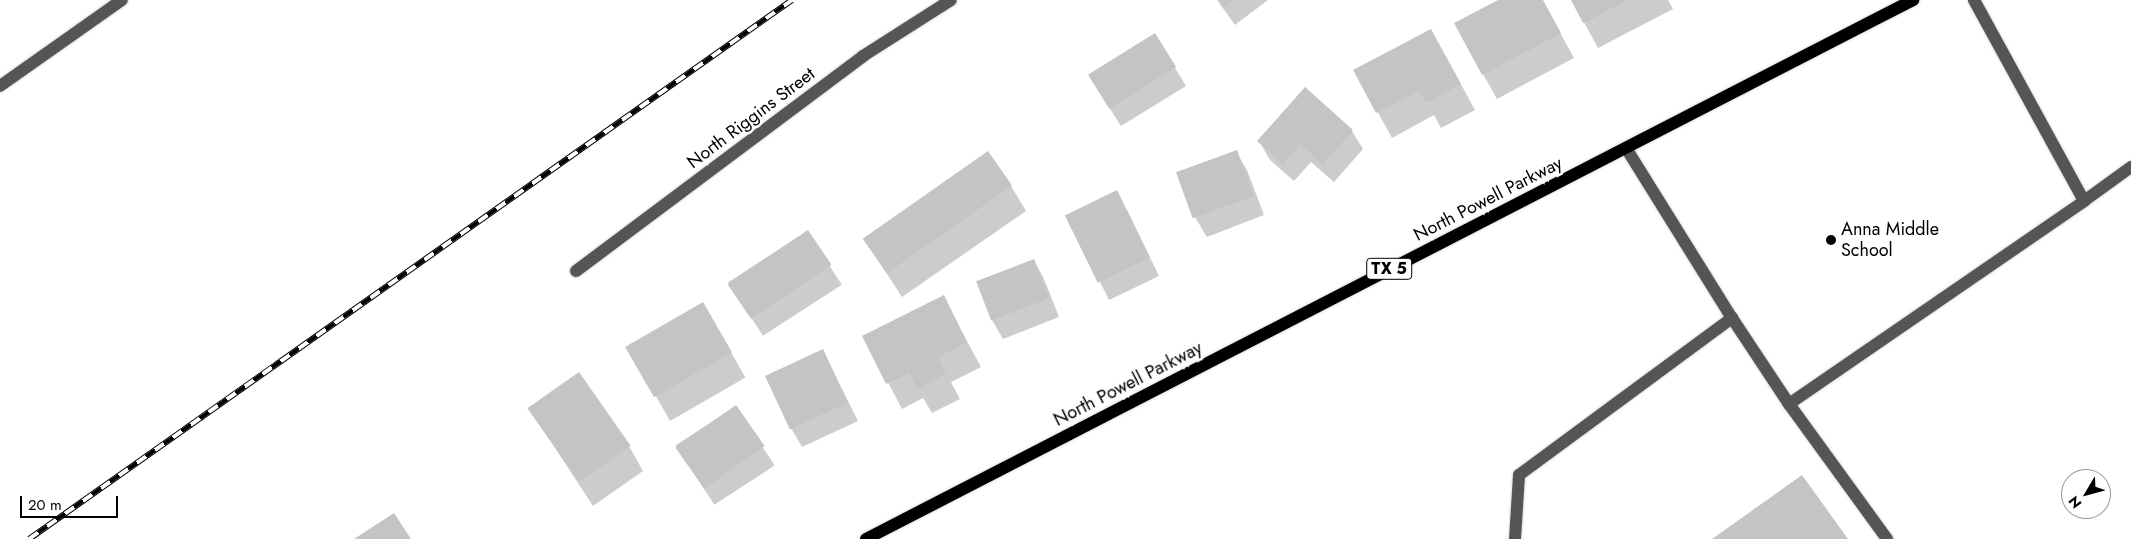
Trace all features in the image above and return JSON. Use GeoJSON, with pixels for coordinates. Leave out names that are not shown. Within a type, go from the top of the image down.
{"type":"FeatureCollection","features":[{"type":"Feature","properties":{"kind":"main road","name":"North Powell Parkway"},"geometry":{"type":"LineString","coordinates":[[866,539],[1913,0]]}},
{"type":"Feature","properties":{"kind":"street"},"geometry":{"type":"LineString","coordinates":[[0,86],[122,0]]}},
{"type":"Feature","properties":{"kind":"street","name":"North Riggins Street"},"geometry":{"type":"LineString","coordinates":[[576,271],[862,56],[951,0]]}},
{"type":"Feature","properties":{"kind":"street"},"geometry":{"type":"LineString","coordinates":[[1974,0],[2084,201]]}},
{"type":"Feature","properties":{"kind":"street"},"geometry":{"type":"LineString","coordinates":[[1626,148],[1732,318],[1789,404],[1887,539]]}},
{"type":"Feature","properties":{"kind":"street"},"geometry":{"type":"LineString","coordinates":[[1789,404],[2131,167]]}},
{"type":"Feature","properties":{"kind":"street"},"geometry":{"type":"LineString","coordinates":[[1515,539],[1519,475],[1732,318]]}},
{"type":"Feature","properties":{"kind":"building"},"geometry":{"type":"Polygon","coordinates":[[[1219,0],[1233,0],[1224,7],[1219,0]]]}},
{"type":"Feature","properties":{"kind":"building"},"geometry":{"type":"Polygon","coordinates":[[[1498,0],[1543,0],[1561,33],[1482,75],[1454,23],[1498,0]]]}},
{"type":"Feature","properties":{"kind":"building"},"geometry":{"type":"Polygon","coordinates":[[[1571,0],[1628,0],[1583,23],[1571,0]]]}},
{"type":"Feature","properties":{"kind":"building"},"geometry":{"type":"Polygon","coordinates":[[[1431,29],[1461,84],[1426,103],[1419,91],[1376,113],[1353,70],[1431,29]]]}},
{"type":"Feature","properties":{"kind":"building"},"geometry":{"type":"Polygon","coordinates":[[[1155,33],[1176,67],[1109,109],[1088,75],[1155,33]]]}},
{"type":"Feature","properties":{"kind":"building"},"geometry":{"type":"Polygon","coordinates":[[[1305,87],[1353,130],[1323,165],[1300,144],[1283,164],[1257,141],[1305,87]]]}},
{"type":"Feature","properties":{"kind":"building"},"geometry":{"type":"Polygon","coordinates":[[[1237,150],[1254,196],[1193,218],[1176,172],[1237,150]]]}},
{"type":"Feature","properties":{"kind":"building"},"geometry":{"type":"Polygon","coordinates":[[[988,151],[1012,185],[887,273],[863,239],[988,151]]]}},
{"type":"Feature","properties":{"kind":"building"},"geometry":{"type":"Polygon","coordinates":[[[1117,190],[1150,257],[1098,283],[1065,215],[1117,190]]]}},
{"type":"Feature","properties":{"kind":"building"},"geometry":{"type":"Polygon","coordinates":[[[808,230],[831,265],[751,319],[728,284],[808,230]]]}},
{"type":"Feature","properties":{"kind":"building"},"geometry":{"type":"Polygon","coordinates":[[[1034,259],[1049,298],[991,320],[976,281],[1034,259]]]}},
{"type":"Feature","properties":{"kind":"building"},"geometry":{"type":"Polygon","coordinates":[[[944,295],[967,342],[938,357],[946,374],[917,389],[909,373],[886,384],[862,336],[944,295]]]}},
{"type":"Feature","properties":{"kind":"building"},"geometry":{"type":"Polygon","coordinates":[[[703,302],[732,352],[654,397],[625,347],[703,302]]]}},
{"type":"Feature","properties":{"kind":"building"},"geometry":{"type":"Polygon","coordinates":[[[823,349],[848,402],[790,430],[765,376],[823,349]]]}},
{"type":"Feature","properties":{"kind":"building"},"geometry":{"type":"Polygon","coordinates":[[[579,372],[631,446],[579,482],[527,408],[579,372]]]}},
{"type":"Feature","properties":{"kind":"building"},"geometry":{"type":"Polygon","coordinates":[[[736,405],[765,446],[704,488],[675,447],[736,405]]]}},
{"type":"Feature","properties":{"kind":"building"},"geometry":{"type":"Polygon","coordinates":[[[1802,475],[1848,539],[1712,539],[1802,475]]]}},
{"type":"Feature","properties":{"kind":"building"},"geometry":{"type":"Polygon","coordinates":[[[394,513],[411,539],[354,539],[394,513]]]}},
{"type":"Feature","properties":{"kind":"railway"},"geometry":{"type":"LineString","coordinates":[[29,539],[792,0]]}},
{"type":"Feature","properties":{"kind":"place","name":"Anna Middle School"},"geometry":{"type":"Point","coordinates":[1831,240]}}]}
